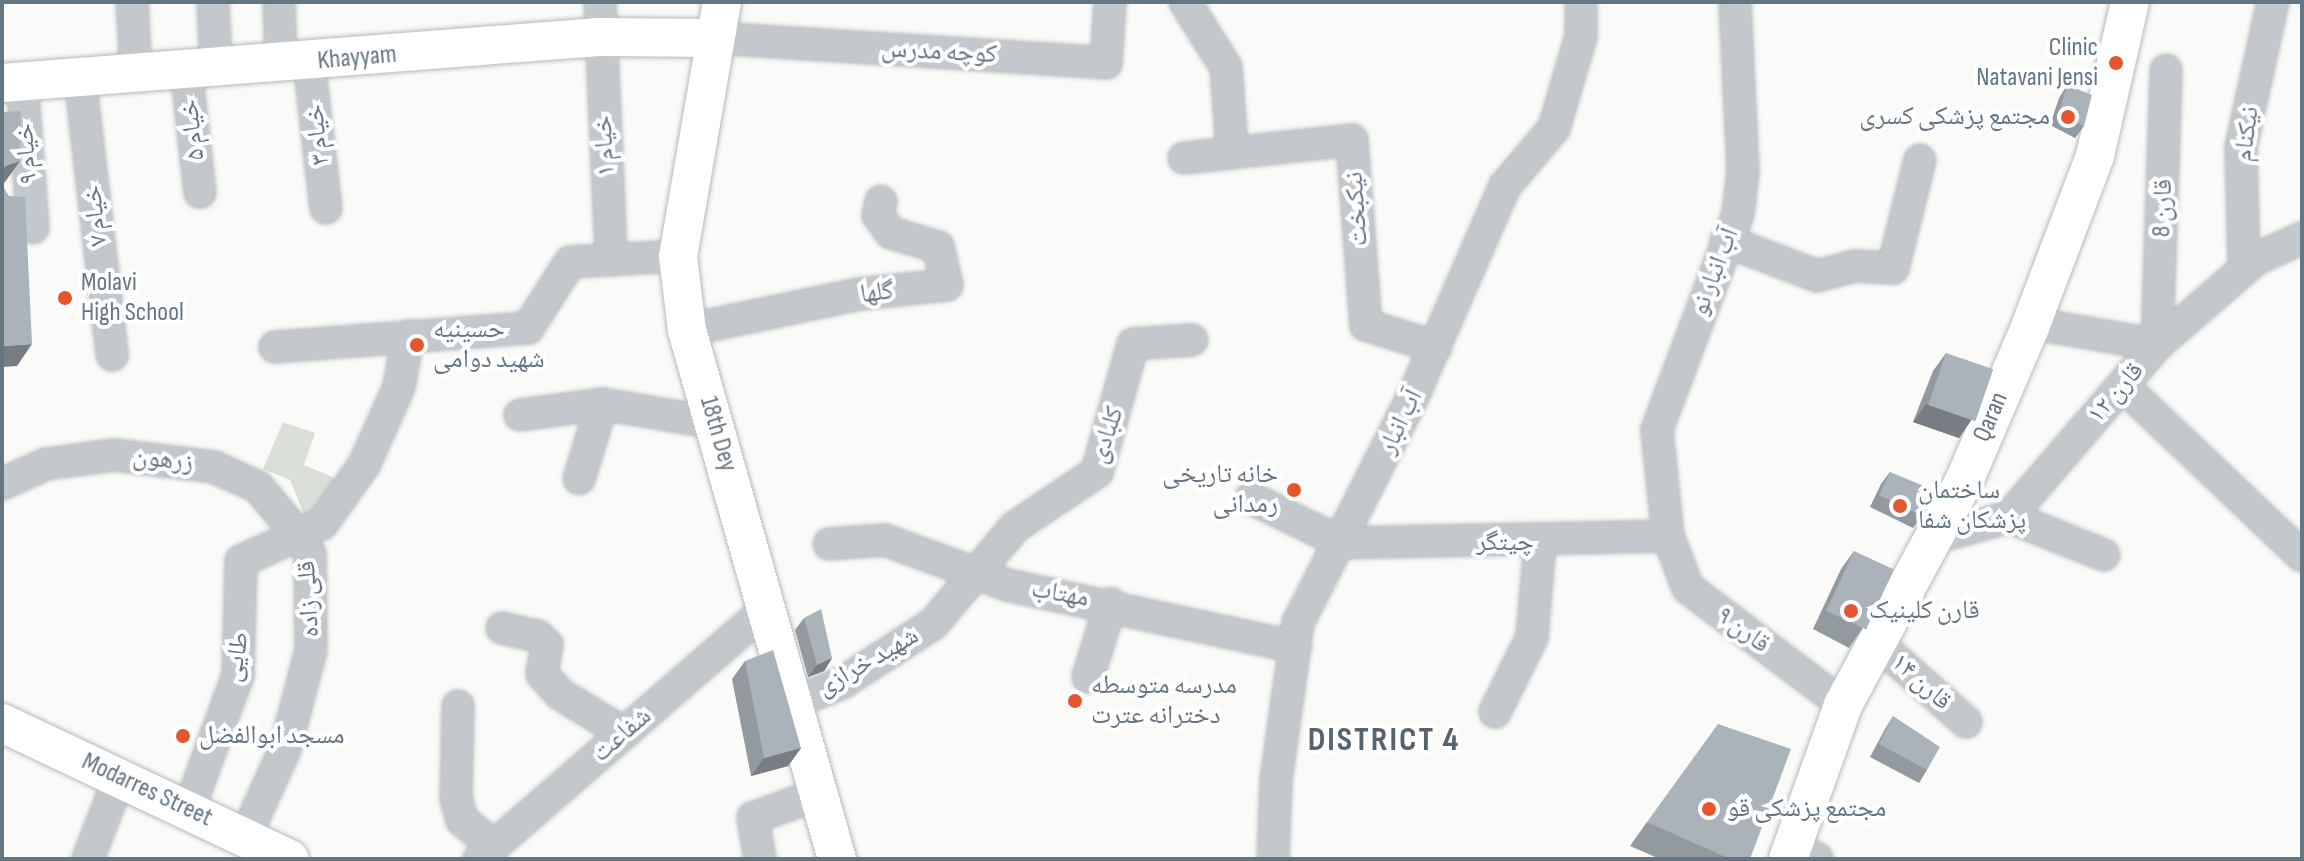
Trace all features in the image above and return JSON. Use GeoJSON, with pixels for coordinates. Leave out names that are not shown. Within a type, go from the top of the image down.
{"type":"FeatureCollection","features":[{"type":"Feature","properties":{"kind":"main road","name":"18th Dey"},"geometry":{"type":"LineString","coordinates":[[722,2],[712,38],[678,256],[687,330],[790,704],[837,859]]}},
{"type":"Feature","properties":{"kind":"main road","name":"Qaran"},"geometry":{"type":"LineString","coordinates":[[1799,855],[1843,705],[1965,479],[2031,323],[2095,156],[2130,2]]}},
{"type":"Feature","properties":{"kind":"main road","name":"Khayyam"},"geometry":{"type":"LineString","coordinates":[[12,82],[295,62],[600,20],[712,38]]}},
{"type":"Feature","properties":{"kind":"main road","name":"Modarres Street"},"geometry":{"type":"LineString","coordinates":[[2,723],[120,776],[290,859]]}},
{"type":"Feature","properties":{"kind":"street"},"geometry":{"type":"LineString","coordinates":[[132,2],[136,72]]}},
{"type":"Feature","properties":{"kind":"street","name":"خیام ۵"},"geometry":{"type":"LineString","coordinates":[[200,192],[201,67],[213,2]]}},
{"type":"Feature","properties":{"kind":"street","name":"خیام ۳"},"geometry":{"type":"LineString","coordinates":[[279,2],[326,208]]}},
{"type":"Feature","properties":{"kind":"street","name":"کوچه مدرس"},"geometry":{"type":"LineString","coordinates":[[712,38],[1106,63],[1110,2]]}},
{"type":"Feature","properties":{"kind":"street"},"geometry":{"type":"LineString","coordinates":[[1184,158],[1232,149],[1226,67],[1185,2]]}},
{"type":"Feature","properties":{"kind":"street","name":"آب انبار"},"geometry":{"type":"LineString","coordinates":[[1273,859],[1298,623],[1342,543],[1436,347],[1505,186],[1554,128],[1581,36],[1581,2]]}},
{"type":"Feature","properties":{"kind":"street","name":"آب انبار نو"},"geometry":{"type":"LineString","coordinates":[[1668,536],[1657,430],[1738,214],[1747,135],[1735,2]]}},
{"type":"Feature","properties":{"kind":"street","name":"نیکنام"},"geometry":{"type":"LineString","coordinates":[[2244,268],[2241,147],[2273,2]]}},
{"type":"Feature","properties":{"kind":"street","name":"خیام ۱"},"geometry":{"type":"LineString","coordinates":[[600,20],[611,255]]}},
{"type":"Feature","properties":{"kind":"street","name":"قارن 8"},"geometry":{"type":"LineString","coordinates":[[2157,345],[2166,70]]}},
{"type":"Feature","properties":{"kind":"street","name":"خیام ۷"},"geometry":{"type":"LineString","coordinates":[[80,77],[112,355]]}},
{"type":"Feature","properties":{"kind":"street","name":"خیام ۹"},"geometry":{"type":"LineString","coordinates":[[12,82],[16,199],[33,228]]}},
{"type":"Feature","properties":{"kind":"street","name":"نیکبخت"},"geometry":{"type":"LineString","coordinates":[[1232,149],[1352,140],[1366,325],[1436,347]]}},
{"type":"Feature","properties":{"kind":"street"},"geometry":{"type":"LineString","coordinates":[[1726,241],[1817,276],[1855,266],[1893,268],[1920,160]]}},
{"type":"Feature","properties":{"kind":"street","name":"گلها"},"geometry":{"type":"LineString","coordinates":[[687,330],[859,294],[947,285],[938,247],[891,233],[878,215],[881,201]]}},
{"type":"Feature","properties":{"kind":"street","name":"قارن ۱۲"},"geometry":{"type":"LineString","coordinates":[[2009,517],[2157,345],[2244,268],[2302,238]]}},
{"type":"Feature","properties":{"kind":"street"},"geometry":{"type":"LineString","coordinates":[[275,347],[528,328],[570,262],[611,255],[678,256]]}},
{"type":"Feature","properties":{"kind":"street"},"geometry":{"type":"LineString","coordinates":[[2031,323],[2157,345]]}},
{"type":"Feature","properties":{"kind":"street","name":"قلی زاده"},"geometry":{"type":"LineString","coordinates":[[245,837],[285,749],[311,650],[310,554],[300,537],[322,524],[364,465],[399,387],[408,336]]}},
{"type":"Feature","properties":{"kind":"street","name":"کلبادی"},"geometry":{"type":"LineString","coordinates":[[969,574],[1015,527],[1097,472],[1133,344],[1192,340]]}},
{"type":"Feature","properties":{"kind":"street"},"geometry":{"type":"LineString","coordinates":[[2123,386],[2302,556]]}},
{"type":"Feature","properties":{"kind":"street"},"geometry":{"type":"LineString","coordinates":[[579,479],[602,404]]}},
{"type":"Feature","properties":{"kind":"street"},"geometry":{"type":"LineString","coordinates":[[520,415],[602,404],[715,423]]}},
{"type":"Feature","properties":{"kind":"street","name":"زرهون"},"geometry":{"type":"LineString","coordinates":[[2,484],[46,464],[114,455],[214,467],[258,487],[300,537]]}},
{"type":"Feature","properties":{"kind":"street"},"geometry":{"type":"LineString","coordinates":[[1251,498],[1342,543]]}},
{"type":"Feature","properties":{"kind":"street"},"geometry":{"type":"LineString","coordinates":[[1930,539],[2009,517],[2104,555]]}},
{"type":"Feature","properties":{"kind":"street","name":"چیتگر"},"geometry":{"type":"LineString","coordinates":[[1342,543],[1540,544],[1668,536]]}},
{"type":"Feature","properties":{"kind":"street","name":"قارن ٩"},"geometry":{"type":"LineString","coordinates":[[1668,536],[1688,588],[1843,705]]}},
{"type":"Feature","properties":{"kind":"street","name":"طایی"},"geometry":{"type":"LineString","coordinates":[[189,809],[238,675],[241,561],[300,537]]}},
{"type":"Feature","properties":{"kind":"street","name":"مهتاب"},"geometry":{"type":"LineString","coordinates":[[829,544],[885,540],[969,574],[1111,603],[1295,647]]}},
{"type":"Feature","properties":{"kind":"street"},"geometry":{"type":"LineString","coordinates":[[1495,712],[1532,637],[1540,544]]}},
{"type":"Feature","properties":{"kind":"street","name":"شهید خرازی"},"geometry":{"type":"LineString","coordinates":[[790,704],[842,683],[933,624],[969,574]]}},
{"type":"Feature","properties":{"kind":"street"},"geometry":{"type":"LineString","coordinates":[[1088,677],[1111,603]]}},
{"type":"Feature","properties":{"kind":"street","name":"شفاعت"},"geometry":{"type":"LineString","coordinates":[[487,852],[764,611]]}},
{"type":"Feature","properties":{"kind":"street"},"geometry":{"type":"LineString","coordinates":[[502,628],[538,636],[547,645],[542,674],[560,694],[624,733]]}},
{"type":"Feature","properties":{"kind":"street","name":"قارن ۱۴"},"geometry":{"type":"LineString","coordinates":[[1875,641],[1966,722]]}},
{"type":"Feature","properties":{"kind":"street"},"geometry":{"type":"LineString","coordinates":[[458,706],[459,809],[487,852]]}},
{"type":"Feature","properties":{"kind":"street"},"geometry":{"type":"LineString","coordinates":[[88,859],[120,776]]}},
{"type":"Feature","properties":{"kind":"street"},"geometry":{"type":"LineString","coordinates":[[760,859],[753,818],[818,794]]}},
{"type":"Feature","properties":{"kind":"shaded area"},"geometry":{"type":"Polygon","coordinates":[[[283,422],[315,433],[304,465],[335,478],[317,520],[307,522],[290,480],[263,469],[283,422]]]}},
{"type":"Feature","properties":{"kind":"building"},"geometry":{"type":"Polygon","coordinates":[[[2067,85],[2092,95],[2084,126],[2059,113],[2067,85]]]}},
{"type":"Feature","properties":{"kind":"building"},"geometry":{"type":"Polygon","coordinates":[[[3,105],[3,112],[21,111],[20,161],[5,166],[2,174],[3,105]]]}},
{"type":"Feature","properties":{"kind":"building"},"geometry":{"type":"Polygon","coordinates":[[[2,185],[9,196],[25,197],[32,344],[2,346],[2,185]]]}},
{"type":"Feature","properties":{"kind":"building"},"geometry":{"type":"Polygon","coordinates":[[[1946,353],[1993,369],[1975,421],[1928,405],[1946,353]]]}},
{"type":"Feature","properties":{"kind":"building"},"geometry":{"type":"Polygon","coordinates":[[[1890,472],[1936,491],[1922,516],[1879,495],[1890,472]]]}},
{"type":"Feature","properties":{"kind":"building"},"geometry":{"type":"Polygon","coordinates":[[[1854,551],[1894,570],[1866,629],[1826,611],[1854,551]]]}},
{"type":"Feature","properties":{"kind":"building"},"geometry":{"type":"Polygon","coordinates":[[[821,609],[832,658],[817,665],[804,618],[821,609]]]}},
{"type":"Feature","properties":{"kind":"building"},"geometry":{"type":"Polygon","coordinates":[[[773,650],[801,748],[764,758],[745,661],[773,650]]]}},
{"type":"Feature","properties":{"kind":"building"},"geometry":{"type":"Polygon","coordinates":[[[1893,716],[1940,747],[1927,770],[1879,744],[1893,716]]]}},
{"type":"Feature","properties":{"kind":"building","name":"مجتمع پزشکی قو"},"geometry":{"type":"Polygon","coordinates":[[[1718,724],[1791,749],[1750,859],[1730,859],[1647,822],[1718,724]]]}},
{"type":"Feature","properties":{"kind":"place","name":"Clinic Natavani Jensi"},"geometry":{"type":"Point","coordinates":[2116,63]}},
{"type":"Feature","properties":{"kind":"place","name":"مجتمع پزشکی کسری"},"geometry":{"type":"Point","coordinates":[2068,117]}},
{"type":"Feature","properties":{"kind":"place","name":"Molavi High School"},"geometry":{"type":"Point","coordinates":[65,298]}},
{"type":"Feature","properties":{"kind":"place","name":"حسینیه شهید دوامی"},"geometry":{"type":"Point","coordinates":[417,345]}},
{"type":"Feature","properties":{"kind":"place","name":"خانه تاریخی رمدانی"},"geometry":{"type":"Point","coordinates":[1294,490]}},
{"type":"Feature","properties":{"kind":"place","name":"ساختمان پزشکان شفا"},"geometry":{"type":"Point","coordinates":[1900,506]}},
{"type":"Feature","properties":{"kind":"place","name":"قارن کلینیک"},"geometry":{"type":"Point","coordinates":[1851,611]}},
{"type":"Feature","properties":{"kind":"place","name":"مدرسه متوسطه دخترانه عترت"},"geometry":{"type":"Point","coordinates":[1075,701]}},
{"type":"Feature","properties":{"kind":"place","name":"مسجد ابوالفضل"},"geometry":{"type":"Point","coordinates":[183,736]}},
{"type":"Feature","properties":{"kind":"place","name":"مجتمع پزشکی قو"},"geometry":{"type":"Point","coordinates":[1709,809]}},
{"type":"Feature","properties":{"kind":"district","name":"DISTRICT 4"},"geometry":{"type":"Point","coordinates":[1384,740]}}]}
